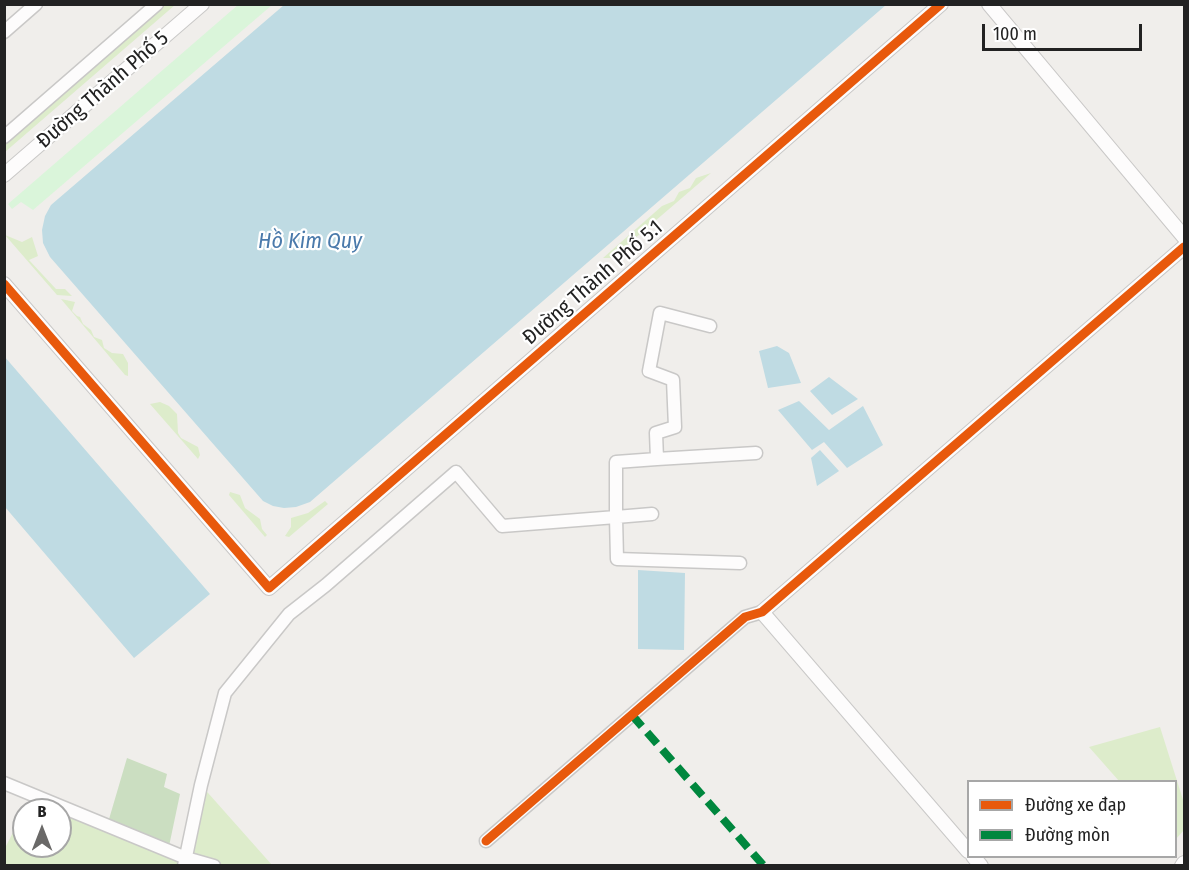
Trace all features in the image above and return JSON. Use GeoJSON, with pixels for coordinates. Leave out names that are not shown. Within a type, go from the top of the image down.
{"type":"FeatureCollection","features":[{"type":"Feature","properties":{"kind":"street"},"geometry":{"type":"LineString","coordinates":[[4,32],[36,4]]}},
{"type":"Feature","properties":{"kind":"street"},"geometry":{"type":"LineString","coordinates":[[4,137],[158,4]]}},
{"type":"Feature","properties":{"kind":"street","name":"Đường Thành Phố 5"},"geometry":{"type":"LineString","coordinates":[[4,175],[202,4]]}},
{"type":"Feature","properties":{"kind":"street","name":"Đường Thành Phố 5.1"},"geometry":{"type":"LineString","coordinates":[[4,284],[269,588],[941,4]]}},
{"type":"Feature","properties":{"kind":"street"},"geometry":{"type":"LineString","coordinates":[[989,4],[1185,237]]}},
{"type":"Feature","properties":{"kind":"street"},"geometry":{"type":"LineString","coordinates":[[486,841],[745,617],[762,612],[1185,247]]}},
{"type":"Feature","properties":{"kind":"street"},"geometry":{"type":"LineString","coordinates":[[657,459],[656,433],[675,427],[673,380],[649,372],[660,313],[710,327]]}},
{"type":"Feature","properties":{"kind":"street"},"geometry":{"type":"LineString","coordinates":[[741,563],[617,560],[616,462],[756,453]]}},
{"type":"Feature","properties":{"kind":"street"},"geometry":{"type":"LineString","coordinates":[[185,862],[201,785],[225,693],[289,614],[326,585],[456,472],[502,526],[652,514]]}},
{"type":"Feature","properties":{"kind":"street"},"geometry":{"type":"LineString","coordinates":[[762,612],[967,849]]}},
{"type":"Feature","properties":{"kind":"street"},"geometry":{"type":"LineString","coordinates":[[4,783],[185,862],[214,866]]}},
{"type":"Feature","properties":{"kind":"green space"},"geometry":{"type":"Polygon","coordinates":[[[239,4],[272,5],[33,210],[21,202],[12,209],[8,204],[239,4]]]}},
{"type":"Feature","properties":{"kind":"green space"},"geometry":{"type":"Polygon","coordinates":[[[165,5],[175,5],[5,152],[4,143],[165,5]]]}},
{"type":"Feature","properties":{"kind":"green space"},"geometry":{"type":"Polygon","coordinates":[[[711,173],[612,258],[603,258],[662,206],[674,201],[679,192],[690,188],[696,178],[711,173]]]}},
{"type":"Feature","properties":{"kind":"green space"},"geometry":{"type":"Polygon","coordinates":[[[5,235],[22,242],[32,237],[38,256],[29,260],[56,289],[65,289],[72,296],[57,295],[5,235]]]}},
{"type":"Feature","properties":{"kind":"green space"},"geometry":{"type":"Polygon","coordinates":[[[61,299],[75,302],[72,311],[91,330],[94,337],[102,340],[104,348],[112,353],[123,354],[128,363],[128,376],[125,375],[61,299]]]}},
{"type":"Feature","properties":{"kind":"green space"},"geometry":{"type":"Polygon","coordinates":[[[160,402],[169,406],[177,414],[178,433],[181,438],[198,447],[200,455],[198,459],[150,404],[160,402]]]}},
{"type":"Feature","properties":{"kind":"green space"},"geometry":{"type":"Polygon","coordinates":[[[230,492],[240,495],[245,508],[260,519],[262,529],[267,535],[265,537],[229,495],[230,492]]]}},
{"type":"Feature","properties":{"kind":"green space"},"geometry":{"type":"Polygon","coordinates":[[[325,501],[328,504],[289,537],[285,536],[291,527],[291,518],[308,513],[325,501]]]}},
{"type":"Feature","properties":{"kind":"green space"},"geometry":{"type":"Polygon","coordinates":[[[1160,727],[1177,780],[1118,780],[1089,747],[1160,727]]]}},
{"type":"Feature","properties":{"kind":"green space"},"geometry":{"type":"Polygon","coordinates":[[[127,758],[167,774],[164,787],[180,794],[168,851],[107,826],[127,758]]]}},
{"type":"Feature","properties":{"kind":"green space"},"geometry":{"type":"Polygon","coordinates":[[[1177,781],[1184,803],[1184,830],[1177,838],[1177,781]]]}},
{"type":"Feature","properties":{"kind":"green space"},"geometry":{"type":"Polygon","coordinates":[[[201,785],[272,865],[218,865],[186,858],[184,866],[5,866],[5,848],[12,834],[12,858],[72,858],[72,811],[185,858],[201,785]]]}},
{"type":"Feature","properties":{"kind":"water","name":"Hồ Kim Quy"},"geometry":{"type":"Polygon","coordinates":[[[284,5],[886,5],[310,502],[284,508],[263,501],[50,257],[43,243],[42,230],[45,216],[51,205],[284,5]]]}},
{"type":"Feature","properties":{"kind":"water"},"geometry":{"type":"Polygon","coordinates":[[[777,346],[789,353],[801,383],[768,388],[759,351],[777,346]]]}},
{"type":"Feature","properties":{"kind":"water"},"geometry":{"type":"Polygon","coordinates":[[[4,356],[210,594],[134,658],[5,507],[4,356]]]}},
{"type":"Feature","properties":{"kind":"water"},"geometry":{"type":"Polygon","coordinates":[[[829,377],[858,399],[832,415],[810,391],[829,377]]]}},
{"type":"Feature","properties":{"kind":"water"},"geometry":{"type":"Polygon","coordinates":[[[799,401],[829,430],[863,406],[883,445],[847,468],[824,442],[812,450],[778,410],[799,401]]]}},
{"type":"Feature","properties":{"kind":"water"},"geometry":{"type":"Polygon","coordinates":[[[820,450],[839,471],[817,486],[811,458],[820,450]]]}},
{"type":"Feature","properties":{"kind":"water"},"geometry":{"type":"Polygon","coordinates":[[[638,570],[685,573],[684,650],[638,649],[638,570]]]}},
{"type":"Feature","properties":{"kind":"marked path"},"geometry":{"type":"LineString","coordinates":[[632,715],[764,866]]}},
{"type":"Feature","properties":{"kind":"cycle path"},"geometry":{"type":"LineString","coordinates":[[4,284],[269,588],[941,4]]}},
{"type":"Feature","properties":{"kind":"cycle path"},"geometry":{"type":"LineString","coordinates":[[486,841],[745,617],[762,612],[1184,247]]}}]}
